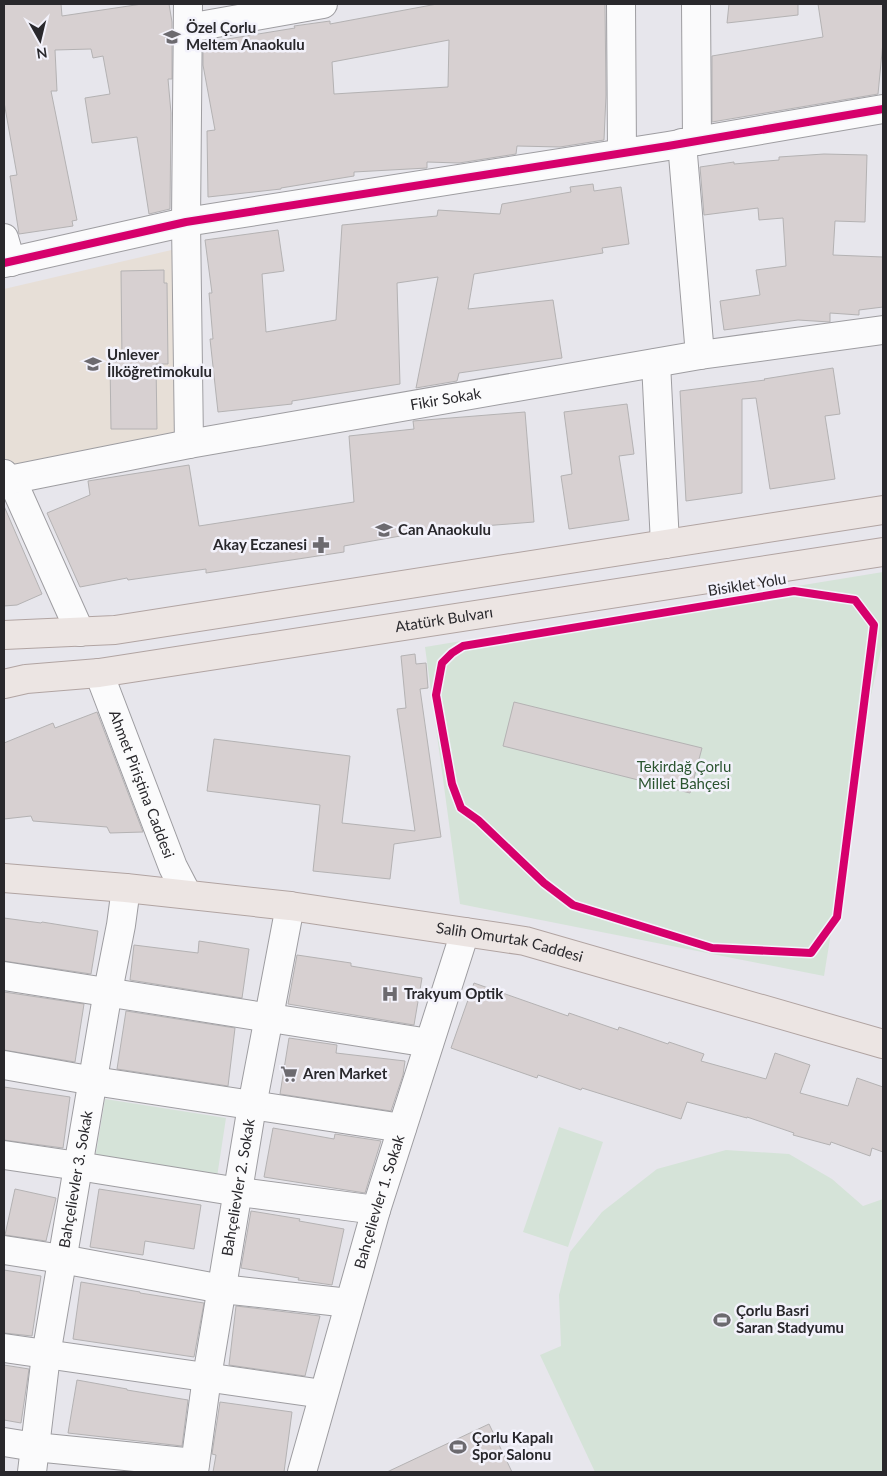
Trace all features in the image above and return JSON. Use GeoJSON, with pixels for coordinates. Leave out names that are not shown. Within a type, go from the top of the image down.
{"type":"FeatureCollection","features":[{"type":"Feature","properties":{"kind":"main road"},"geometry":{"type":"LineString","coordinates":[[4,635],[115,630],[883,510]]}},
{"type":"Feature","properties":{"kind":"main road","name":"Atatürk Bulvarı"},"geometry":{"type":"LineString","coordinates":[[4,684],[26,679],[99,673],[883,552]]}},
{"type":"Feature","properties":{"kind":"main road","name":"Salih Omurtak Caddesi"},"geometry":{"type":"LineString","coordinates":[[4,861],[126,888]]}},
{"type":"Feature","properties":{"kind":"main road","name":"Salih Omurtak Caddesi"},"geometry":{"type":"LineString","coordinates":[[4,878],[126,888],[290,906],[525,941],[883,1044]]}},
{"type":"Feature","properties":{"kind":"street"},"geometry":{"type":"LineString","coordinates":[[189,444],[186,222],[188,16],[323,4]]}},
{"type":"Feature","properties":{"kind":"street"},"geometry":{"type":"LineString","coordinates":[[621,4],[622,153]]}},
{"type":"Feature","properties":{"kind":"street"},"geometry":{"type":"LineString","coordinates":[[696,4],[690,142],[700,355]]}},
{"type":"Feature","properties":{"kind":"street"},"geometry":{"type":"LineString","coordinates":[[6,254],[186,222],[690,142],[883,109]]}},
{"type":"Feature","properties":{"kind":"street","name":"Fikir Sokak"},"geometry":{"type":"LineString","coordinates":[[8,484],[189,444],[700,355],[883,330]]}},
{"type":"Feature","properties":{"kind":"street"},"geometry":{"type":"LineString","coordinates":[[656,363],[666,544]]}},
{"type":"Feature","properties":{"kind":"street"},"geometry":{"type":"LineString","coordinates":[[8,484],[80,632]]}},
{"type":"Feature","properties":{"kind":"street","name":"Ahmet Piriştina Caddesi"},"geometry":{"type":"LineString","coordinates":[[99,673],[172,867],[187,894]]}},
{"type":"Feature","properties":{"kind":"street","name":"Bahçelievler 3. Sokak"},"geometry":{"type":"LineString","coordinates":[[34,1460],[46,1355],[126,888]]}},
{"type":"Feature","properties":{"kind":"street","name":"Bahçelievler 2. Sokak"},"geometry":{"type":"LineString","coordinates":[[194,1468],[207,1377],[252,1106],[290,906]]}},
{"type":"Feature","properties":{"kind":"street","name":"Bahçelievler 1. Sokak"},"geometry":{"type":"LineString","coordinates":[[302,1472],[376,1210],[465,932]]}},
{"type":"Feature","properties":{"kind":"street"},"geometry":{"type":"LineString","coordinates":[[4,976],[429,1042]]}},
{"type":"Feature","properties":{"kind":"street"},"geometry":{"type":"LineString","coordinates":[[4,1066],[402,1128]]}},
{"type":"Feature","properties":{"kind":"street"},"geometry":{"type":"LineString","coordinates":[[4,1155],[239,1192],[376,1210]]}},
{"type":"Feature","properties":{"kind":"street"},"geometry":{"type":"LineString","coordinates":[[4,1250],[222,1289],[349,1303]]}},
{"type":"Feature","properties":{"kind":"street"},"geometry":{"type":"LineString","coordinates":[[4,1348],[323,1394]]}},
{"type":"Feature","properties":{"kind":"street"},"geometry":{"type":"LineString","coordinates":[[4,1442],[34,1460],[194,1468]]}},
{"type":"Feature","properties":{"kind":"shaded area","name":"Unlever İlköğretimokulu"},"geometry":{"type":"Polygon","coordinates":[[[180,248],[184,440],[9,469],[4,462],[4,289],[180,248]]]}},
{"type":"Feature","properties":{"kind":"green space","name":"Tekirdağ Çorlu Millet Bahçesi"},"geometry":{"type":"Polygon","coordinates":[[[883,572],[883,641],[865,722],[824,976],[460,904],[425,647],[883,572]]]}},
{"type":"Feature","properties":{"kind":"green space"},"geometry":{"type":"Polygon","coordinates":[[[105,1099],[226,1118],[217,1177],[95,1159],[105,1099]]]}},
{"type":"Feature","properties":{"kind":"green space"},"geometry":{"type":"Polygon","coordinates":[[[559,1127],[603,1142],[568,1247],[523,1232],[559,1127]]]}},
{"type":"Feature","properties":{"kind":"green space","name":"Çorlu Basri Saran Stadyumu"},"geometry":{"type":"Polygon","coordinates":[[[726,1150],[789,1154],[832,1179],[863,1206],[883,1199],[883,1472],[595,1472],[540,1355],[561,1346],[559,1295],[570,1252],[602,1212],[657,1169],[726,1150]]]}},
{"type":"Feature","properties":{"kind":"building"},"geometry":{"type":"Polygon","coordinates":[[[4,4],[61,4],[62,16],[142,4],[169,4],[172,22],[172,79],[168,79],[171,113],[170,209],[149,214],[137,137],[92,143],[85,98],[110,94],[103,56],[93,58],[91,49],[55,50],[57,91],[51,91],[77,220],[72,221],[73,226],[19,234],[10,176],[17,175],[4,102],[4,4]]]}},
{"type":"Feature","properties":{"kind":"building"},"geometry":{"type":"Polygon","coordinates":[[[437,4],[605,4],[606,95],[604,140],[560,147],[517,146],[516,154],[459,163],[427,162],[427,168],[354,172],[354,176],[281,189],[208,197],[207,131],[215,130],[203,65],[203,43],[295,28],[294,26],[330,21],[330,24],[437,4]],[[449,40],[332,62],[334,94],[448,87],[449,40]]]}},
{"type":"Feature","properties":{"kind":"building"},"geometry":{"type":"Polygon","coordinates":[[[729,4],[798,4],[798,15],[727,23],[729,4]]]}},
{"type":"Feature","properties":{"kind":"building"},"geometry":{"type":"Polygon","coordinates":[[[818,4],[883,4],[883,42],[878,94],[712,122],[712,56],[823,37],[818,4]]]}},
{"type":"Feature","properties":{"kind":"building"},"geometry":{"type":"Polygon","coordinates":[[[824,154],[867,155],[865,222],[835,221],[833,255],[883,257],[883,307],[859,310],[859,315],[830,313],[830,322],[798,320],[724,330],[720,301],[760,295],[756,270],[786,266],[783,218],[759,220],[758,208],[704,215],[700,167],[734,162],[734,164],[779,160],[779,157],[824,154]]]}},
{"type":"Feature","properties":{"kind":"building"},"geometry":{"type":"Polygon","coordinates":[[[593,184],[594,191],[621,187],[629,244],[602,248],[603,253],[474,274],[468,309],[553,300],[562,358],[459,373],[457,381],[416,388],[438,277],[397,283],[400,384],[292,401],[292,404],[218,412],[210,339],[213,339],[209,293],[212,293],[205,240],[278,230],[284,271],[262,274],[266,332],[336,320],[342,225],[437,216],[438,210],[500,214],[502,204],[571,192],[570,187],[593,184]]]}},
{"type":"Feature","properties":{"kind":"building"},"geometry":{"type":"Polygon","coordinates":[[[164,270],[164,283],[167,283],[168,364],[156,364],[157,429],[111,429],[110,362],[122,361],[121,271],[164,270]]]}},
{"type":"Feature","properties":{"kind":"building"},"geometry":{"type":"Polygon","coordinates":[[[833,368],[840,414],[825,416],[835,479],[770,489],[756,398],[742,399],[742,493],[686,501],[680,391],[765,380],[833,368]]]}},
{"type":"Feature","properties":{"kind":"building"},"geometry":{"type":"Polygon","coordinates":[[[627,404],[634,454],[619,456],[629,520],[569,529],[561,476],[572,474],[564,412],[627,404]]]}},
{"type":"Feature","properties":{"kind":"building"},"geometry":{"type":"Polygon","coordinates":[[[525,412],[534,522],[406,532],[406,535],[344,546],[344,552],[206,573],[206,569],[128,580],[127,578],[80,587],[47,513],[90,495],[88,481],[189,465],[199,526],[354,502],[349,436],[414,429],[413,421],[525,412]]]}},
{"type":"Feature","properties":{"kind":"building"},"geometry":{"type":"Polygon","coordinates":[[[4,506],[42,594],[17,605],[4,606],[4,506]]]}},
{"type":"Feature","properties":{"kind":"building"},"geometry":{"type":"Polygon","coordinates":[[[415,654],[416,664],[426,663],[428,688],[420,689],[441,837],[394,844],[390,879],[313,871],[320,805],[207,791],[214,739],[350,756],[342,823],[415,831],[397,709],[406,708],[401,656],[415,654]]]}},
{"type":"Feature","properties":{"kind":"building"},"geometry":{"type":"Polygon","coordinates":[[[514,702],[702,748],[690,793],[503,746],[514,702]]]}},
{"type":"Feature","properties":{"kind":"building"},"geometry":{"type":"Polygon","coordinates":[[[97,712],[143,832],[110,833],[107,827],[33,821],[31,816],[4,819],[4,743],[53,723],[55,728],[97,712]]]}},
{"type":"Feature","properties":{"kind":"building"},"geometry":{"type":"Polygon","coordinates":[[[4,918],[98,931],[91,974],[4,961],[4,918]]]}},
{"type":"Feature","properties":{"kind":"building"},"geometry":{"type":"Polygon","coordinates":[[[199,941],[249,949],[242,998],[130,980],[134,945],[198,953],[199,941]]]}},
{"type":"Feature","properties":{"kind":"building"},"geometry":{"type":"Polygon","coordinates":[[[297,955],[351,963],[351,966],[422,978],[414,1025],[288,1004],[297,955]]]}},
{"type":"Feature","properties":{"kind":"building"},"geometry":{"type":"Polygon","coordinates":[[[474,983],[568,1016],[569,1013],[618,1030],[619,1027],[668,1044],[669,1042],[704,1054],[701,1061],[766,1079],[775,1053],[810,1065],[800,1093],[848,1106],[857,1078],[883,1087],[883,1152],[872,1148],[870,1156],[831,1142],[830,1145],[793,1135],[794,1133],[747,1117],[687,1102],[681,1119],[582,1088],[581,1090],[538,1075],[537,1078],[451,1048],[474,983]]]}},
{"type":"Feature","properties":{"kind":"building"},"geometry":{"type":"Polygon","coordinates":[[[4,992],[84,1004],[75,1062],[4,1050],[4,992]]]}},
{"type":"Feature","properties":{"kind":"building"},"geometry":{"type":"Polygon","coordinates":[[[126,1011],[235,1028],[228,1086],[117,1069],[126,1011]]]}},
{"type":"Feature","properties":{"kind":"building"},"geometry":{"type":"Polygon","coordinates":[[[289,1038],[337,1045],[336,1053],[405,1061],[403,1075],[391,1111],[280,1094],[289,1038]]]}},
{"type":"Feature","properties":{"kind":"building"},"geometry":{"type":"Polygon","coordinates":[[[4,1087],[70,1097],[63,1148],[4,1140],[4,1087]]]}},
{"type":"Feature","properties":{"kind":"building"},"geometry":{"type":"Polygon","coordinates":[[[273,1128],[334,1139],[335,1134],[381,1141],[365,1193],[264,1177],[273,1128]]]}},
{"type":"Feature","properties":{"kind":"building"},"geometry":{"type":"Polygon","coordinates":[[[15,1189],[56,1198],[46,1241],[5,1235],[15,1189]]]}},
{"type":"Feature","properties":{"kind":"building"},"geometry":{"type":"Polygon","coordinates":[[[99,1189],[201,1205],[194,1249],[145,1241],[143,1255],[90,1247],[99,1189]]]}},
{"type":"Feature","properties":{"kind":"building"},"geometry":{"type":"Polygon","coordinates":[[[251,1211],[344,1229],[332,1285],[241,1268],[251,1211]]]}},
{"type":"Feature","properties":{"kind":"building"},"geometry":{"type":"Polygon","coordinates":[[[4,1270],[41,1276],[32,1336],[4,1333],[4,1270]]]}},
{"type":"Feature","properties":{"kind":"building"},"geometry":{"type":"Polygon","coordinates":[[[81,1282],[204,1303],[194,1357],[73,1339],[81,1282]]]}},
{"type":"Feature","properties":{"kind":"building"},"geometry":{"type":"Polygon","coordinates":[[[236,1306],[320,1316],[305,1376],[229,1365],[236,1306]]]}},
{"type":"Feature","properties":{"kind":"building"},"geometry":{"type":"Polygon","coordinates":[[[4,1365],[29,1369],[21,1423],[4,1420],[4,1365]]]}},
{"type":"Feature","properties":{"kind":"building"},"geometry":{"type":"Polygon","coordinates":[[[77,1380],[188,1400],[182,1446],[68,1433],[77,1380]]]}},
{"type":"Feature","properties":{"kind":"building"},"geometry":{"type":"Polygon","coordinates":[[[220,1402],[292,1412],[284,1472],[213,1472],[216,1455],[212,1454],[220,1402]]]}},
{"type":"Feature","properties":{"kind":"building"},"geometry":{"type":"Polygon","coordinates":[[[489,1424],[512,1472],[387,1472],[489,1424]]]}},
{"type":"Feature","properties":{"kind":"cycle path"},"geometry":{"type":"LineString","coordinates":[[4,263],[186,222],[668,146],[883,109]]}},
{"type":"Feature","properties":{"kind":"cycle path","name":"Bisiklet Yolu"},"geometry":{"type":"LineString","coordinates":[[794,591],[855,600],[874,625],[837,917],[811,953],[712,948],[573,905],[544,883],[478,820],[461,808],[452,784],[436,695],[442,663],[452,653],[463,646],[794,591]]}},
{"type":"Feature","properties":{"kind":"place","name":"Özel Çorlu Meltem Anaokulu"},"geometry":{"type":"Point","coordinates":[172,37]}},
{"type":"Feature","properties":{"kind":"place","name":"Unlever İlköğretimokulu"},"geometry":{"type":"Point","coordinates":[93,364]}},
{"type":"Feature","properties":{"kind":"place","name":"Can Anaokulu"},"geometry":{"type":"Point","coordinates":[384,530]}},
{"type":"Feature","properties":{"kind":"place","name":"Akay Eczanesi"},"geometry":{"type":"Point","coordinates":[321,545]}},
{"type":"Feature","properties":{"kind":"place","name":"Trakyum Optik"},"geometry":{"type":"Point","coordinates":[390,994]}},
{"type":"Feature","properties":{"kind":"place","name":"Aren Market"},"geometry":{"type":"Point","coordinates":[289,1074]}},
{"type":"Feature","properties":{"kind":"place","name":"Çorlu Basri Saran Stadyumu"},"geometry":{"type":"Point","coordinates":[722,1320]}},
{"type":"Feature","properties":{"kind":"place","name":"Çorlu Kapalı Spor Salonu"},"geometry":{"type":"Point","coordinates":[458,1447]}}]}
